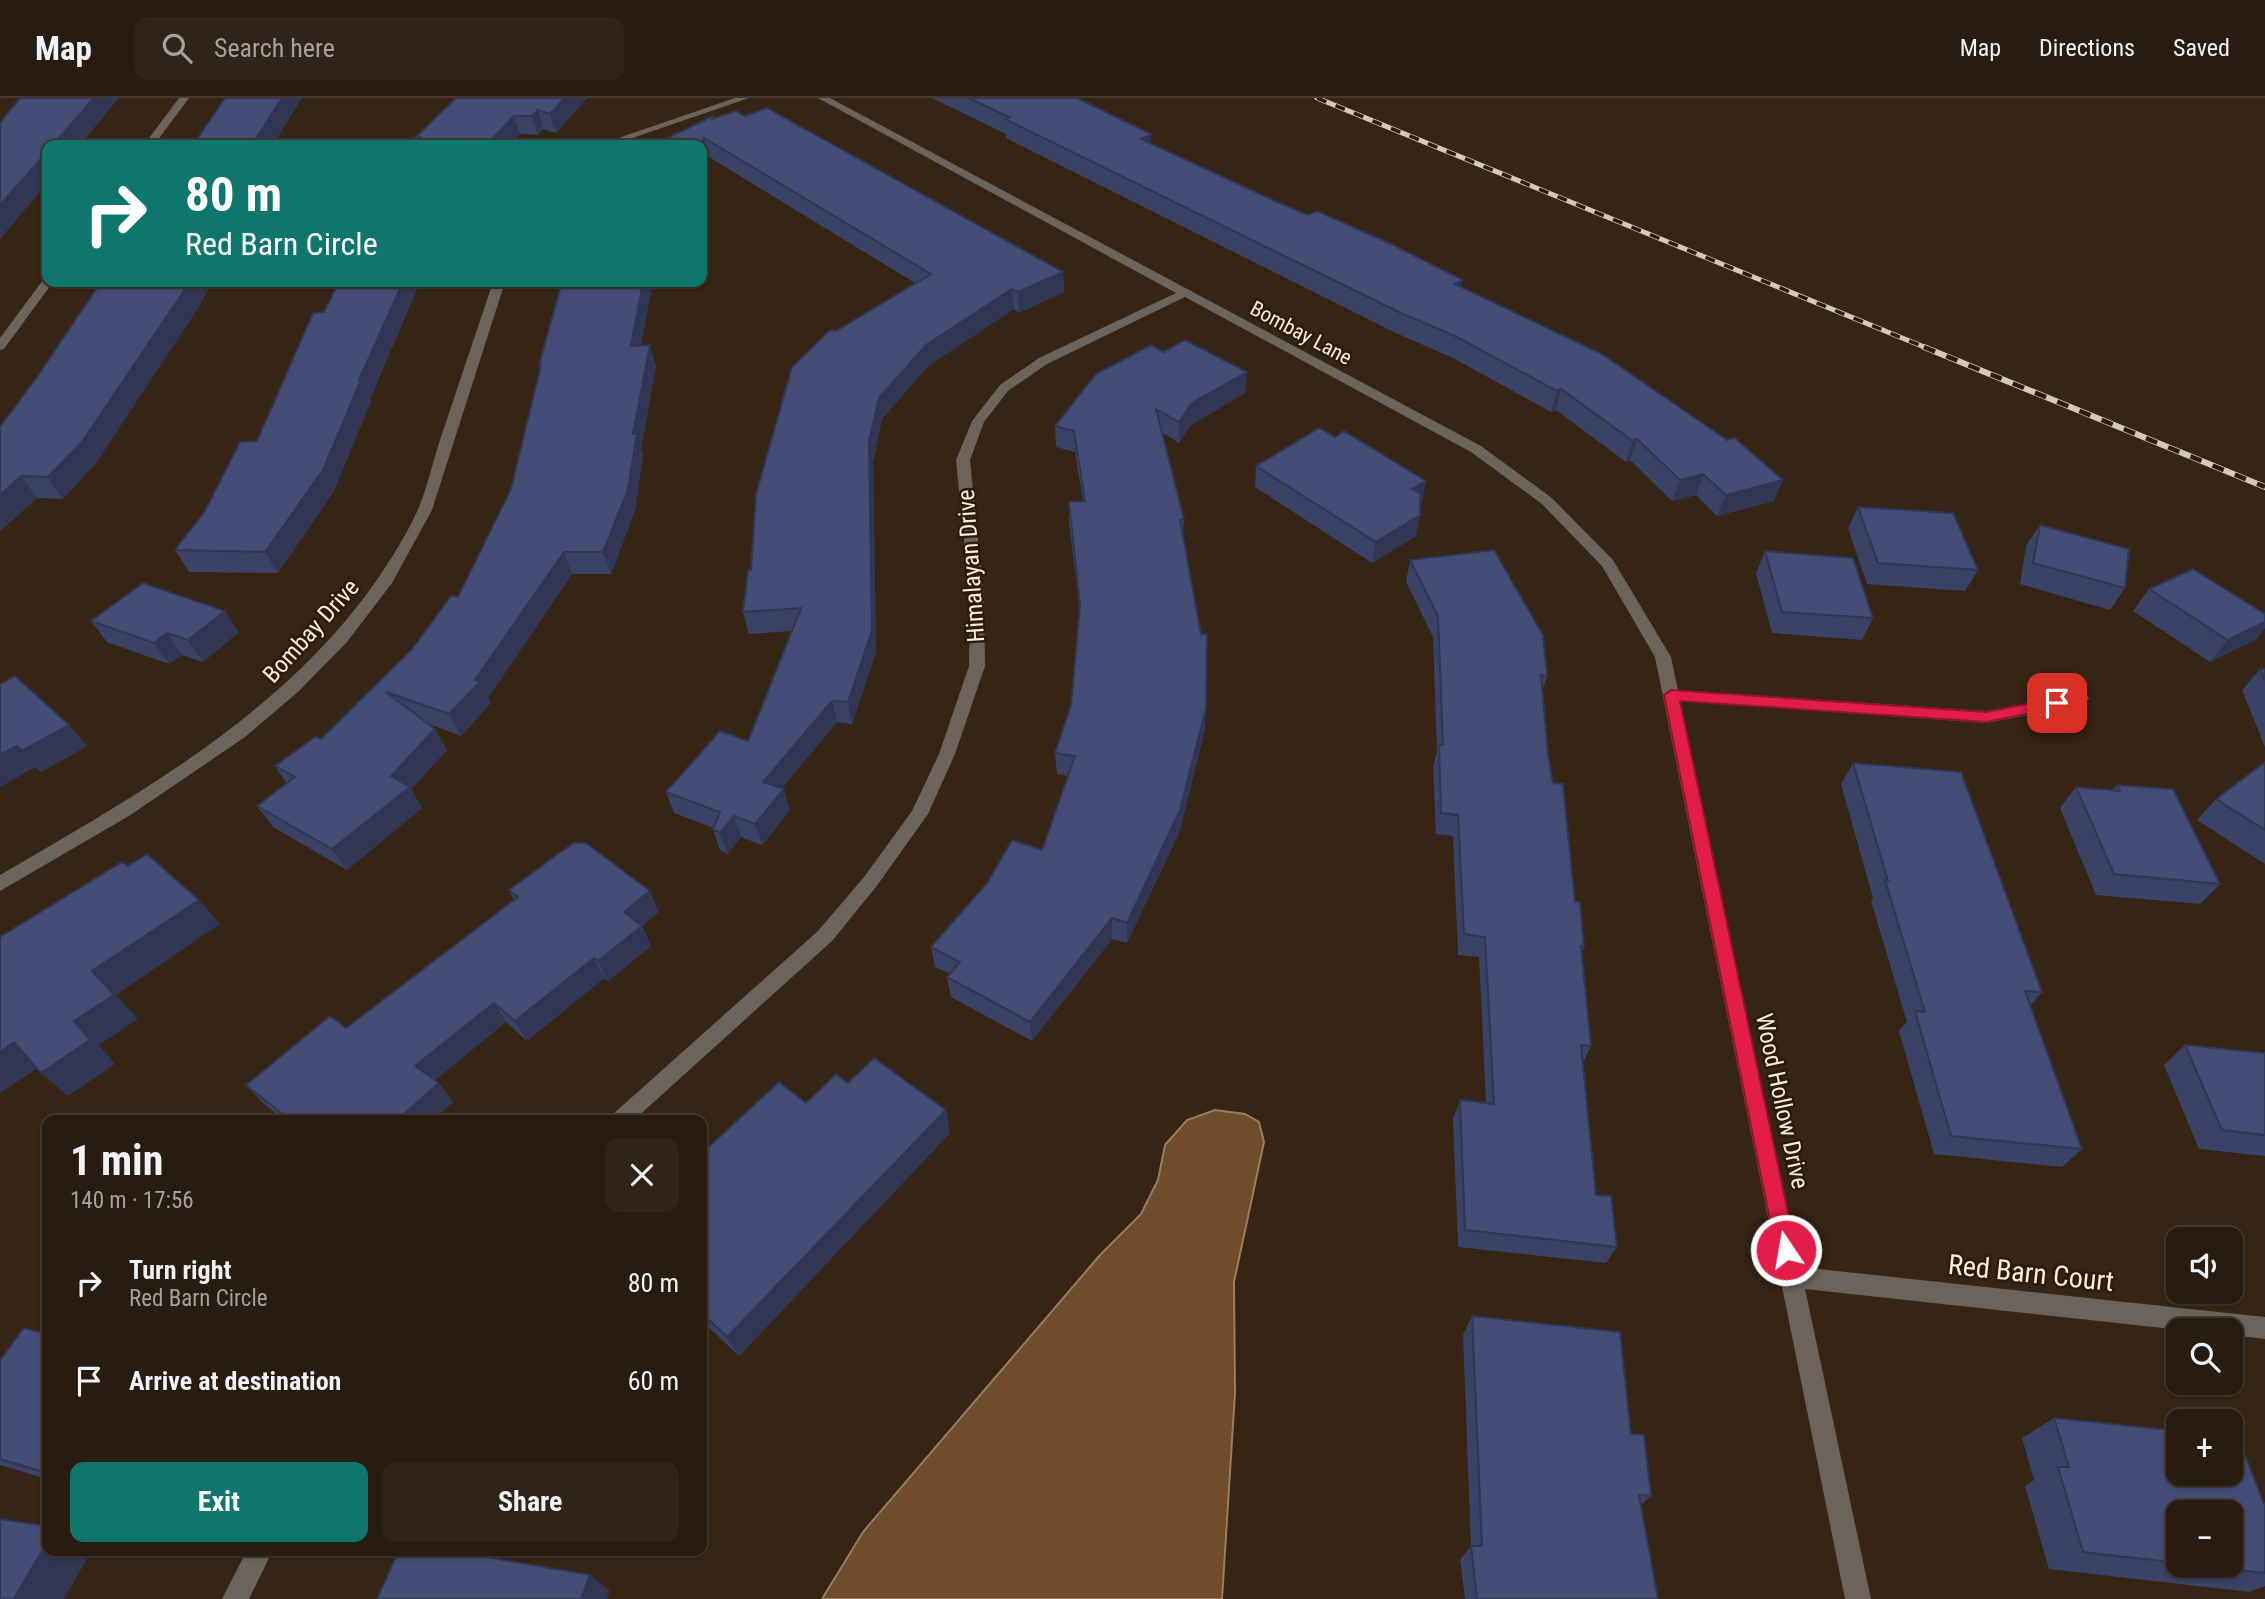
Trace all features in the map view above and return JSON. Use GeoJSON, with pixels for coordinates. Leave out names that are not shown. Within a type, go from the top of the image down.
{"type":"FeatureCollection","features":[{"type":"Feature","properties":{"kind":"street"},"geometry":{"type":"LineString","coordinates":[[153,140],[184,98]]}},
{"type":"Feature","properties":{"kind":"street"},"geometry":{"type":"LineString","coordinates":[[618,140],[744,98]]}},
{"type":"Feature","properties":{"kind":"street","name":"Bombay Lane"},"geometry":{"type":"LineString","coordinates":[[823,98],[1476,449],[1547,501],[1608,564],[1663,657],[1671,695]]}},
{"type":"Feature","properties":{"kind":"street"},"geometry":{"type":"LineString","coordinates":[[0,346],[43,287]]}},
{"type":"Feature","properties":{"kind":"street","name":"Bombay Drive"},"geometry":{"type":"LineString","coordinates":[[0,884],[195,767],[241,734],[298,685],[356,623],[396,566],[423,516],[497,287]]}},
{"type":"Feature","properties":{"kind":"street","name":"Himalayan Drive"},"geometry":{"type":"LineString","coordinates":[[626,1115],[825,936],[919,814],[947,754],[977,666],[977,599],[963,460],[978,421],[1004,388],[1043,361],[1185,293]]}},
{"type":"Feature","properties":{"kind":"street"},"geometry":{"type":"LineString","coordinates":[[1671,695],[1986,717],[2081,699]]}},
{"type":"Feature","properties":{"kind":"street","name":"Wood Hollow Drive"},"geometry":{"type":"LineString","coordinates":[[1671,695],[1858,1599]]}},
{"type":"Feature","properties":{"kind":"street","name":"Red Barn Court"},"geometry":{"type":"LineString","coordinates":[[1791,1277],[2265,1328]]}},
{"type":"Feature","properties":{"kind":"street"},"geometry":{"type":"LineString","coordinates":[[234,1599],[258,1556]]}},
{"type":"Feature","properties":{"kind":"shaded area"},"geometry":{"type":"Polygon","coordinates":[[[1215,1110],[1245,1114],[1259,1122],[1264,1142],[1234,1282],[1235,1393],[1222,1599],[822,1599],[863,1532],[1100,1255],[1141,1214],[1158,1180],[1165,1145],[1187,1120],[1215,1110]]]}},
{"type":"Feature","properties":{"kind":"building"},"geometry":{"type":"Polygon","coordinates":[[[20,98],[94,98],[57,140],[42,140],[42,158],[0,205],[0,123],[20,98]]]}},
{"type":"Feature","properties":{"kind":"building"},"geometry":{"type":"Polygon","coordinates":[[[225,98],[282,98],[255,140],[196,140],[225,98]]]}},
{"type":"Feature","properties":{"kind":"building"},"geometry":{"type":"Polygon","coordinates":[[[456,98],[565,98],[550,114],[538,110],[532,116],[514,116],[492,139],[417,140],[420,137],[416,137],[456,98]]]}},
{"type":"Feature","properties":{"kind":"building"},"geometry":{"type":"Polygon","coordinates":[[[969,98],[1077,98],[1151,134],[1141,139],[1308,215],[1317,211],[1389,243],[1463,280],[1455,284],[1602,354],[1727,440],[1735,438],[1783,480],[1726,495],[1703,474],[1680,480],[1637,439],[1633,441],[1561,389],[1557,391],[1455,336],[1401,313],[1005,119],[1009,117],[969,98]]]}},
{"type":"Feature","properties":{"kind":"building"},"geometry":{"type":"Polygon","coordinates":[[[767,108],[1063,272],[1018,292],[1012,289],[926,345],[879,398],[869,441],[872,630],[848,702],[832,701],[763,782],[784,789],[755,824],[734,816],[720,833],[713,829],[720,812],[666,792],[720,731],[748,741],[801,608],[743,612],[748,570],[751,570],[756,494],[792,367],[830,330],[836,331],[931,274],[704,138],[663,140],[713,116],[712,119],[736,111],[745,116],[767,108]]]}},
{"type":"Feature","properties":{"kind":"building"},"geometry":{"type":"Polygon","coordinates":[[[98,287],[187,287],[82,442],[48,477],[21,476],[0,495],[0,427],[98,287]]]}},
{"type":"Feature","properties":{"kind":"building"},"geometry":{"type":"Polygon","coordinates":[[[336,287],[401,287],[323,470],[265,552],[175,550],[205,511],[240,442],[257,441],[313,313],[324,312],[336,287]]]}},
{"type":"Feature","properties":{"kind":"building"},"geometry":{"type":"Polygon","coordinates":[[[561,287],[642,287],[631,346],[650,345],[633,434],[637,434],[628,489],[603,552],[564,552],[475,680],[480,682],[449,714],[386,692],[435,729],[391,776],[410,787],[332,849],[257,806],[295,777],[275,766],[316,736],[321,739],[412,649],[451,596],[458,597],[511,489],[539,365],[561,287]]]}},
{"type":"Feature","properties":{"kind":"building"},"geometry":{"type":"Polygon","coordinates":[[[1185,340],[1247,372],[1192,403],[1179,422],[1156,409],[1184,519],[1180,520],[1201,634],[1207,634],[1206,708],[1180,810],[1127,923],[1112,918],[1030,1022],[947,977],[960,962],[931,947],[988,882],[1012,840],[1042,850],[1075,756],[1055,753],[1071,705],[1080,605],[1069,502],[1085,501],[1074,431],[1055,426],[1096,374],[1151,345],[1163,352],[1185,340]]]}},
{"type":"Feature","properties":{"kind":"building"},"geometry":{"type":"Polygon","coordinates":[[[1319,428],[1335,437],[1344,431],[1426,481],[1412,489],[1420,493],[1420,515],[1376,542],[1256,466],[1319,428]]]}},
{"type":"Feature","properties":{"kind":"building"},"geometry":{"type":"Polygon","coordinates":[[[1858,507],[1953,513],[1978,570],[1878,563],[1858,507]]]}},
{"type":"Feature","properties":{"kind":"building"},"geometry":{"type":"Polygon","coordinates":[[[2040,525],[2129,549],[2125,588],[2033,563],[2040,525]]]}},
{"type":"Feature","properties":{"kind":"building"},"geometry":{"type":"Polygon","coordinates":[[[1494,550],[1543,635],[1547,676],[1541,675],[1548,754],[1553,783],[1563,784],[1575,902],[1580,902],[1584,946],[1581,946],[1591,1046],[1581,1045],[1596,1195],[1611,1196],[1617,1247],[1465,1230],[1460,1100],[1494,1104],[1485,937],[1464,934],[1458,815],[1441,813],[1439,745],[1443,745],[1438,616],[1410,560],[1494,550]]]}},
{"type":"Feature","properties":{"kind":"building"},"geometry":{"type":"Polygon","coordinates":[[[1765,551],[1853,558],[1873,618],[1782,612],[1765,551]]]}},
{"type":"Feature","properties":{"kind":"building"},"geometry":{"type":"Polygon","coordinates":[[[2193,569],[2265,614],[2265,622],[2228,640],[2149,589],[2193,569]]]}},
{"type":"Feature","properties":{"kind":"building"},"geometry":{"type":"Polygon","coordinates":[[[143,583],[225,611],[188,640],[167,633],[154,643],[91,621],[143,583]]]}},
{"type":"Feature","properties":{"kind":"building"},"geometry":{"type":"Polygon","coordinates":[[[15,676],[69,725],[22,751],[17,746],[0,755],[0,684],[15,676]]]}},
{"type":"Feature","properties":{"kind":"building"},"geometry":{"type":"Polygon","coordinates":[[[2265,762],[2265,830],[2216,799],[2265,762]]]}},
{"type":"Feature","properties":{"kind":"building"},"geometry":{"type":"Polygon","coordinates":[[[1853,763],[1961,772],[2042,992],[2025,991],[2082,1149],[1951,1136],[1915,1011],[1925,1012],[1853,763]]]}},
{"type":"Feature","properties":{"kind":"building"},"geometry":{"type":"Polygon","coordinates":[[[2117,785],[2173,789],[2220,884],[2114,874],[2076,787],[2120,791],[2117,785]]]}},
{"type":"Feature","properties":{"kind":"building"},"geometry":{"type":"Polygon","coordinates":[[[573,843],[586,843],[650,891],[624,912],[642,926],[598,961],[594,958],[515,1021],[494,1003],[415,1066],[439,1083],[403,1115],[284,1115],[246,1085],[330,1016],[346,1028],[518,897],[509,890],[573,843]]]}},
{"type":"Feature","properties":{"kind":"building"},"geometry":{"type":"Polygon","coordinates":[[[147,854],[199,900],[92,971],[114,995],[74,1021],[90,1040],[41,1073],[14,1042],[0,1052],[0,937],[122,862],[128,866],[147,854]]]}},
{"type":"Feature","properties":{"kind":"building"},"geometry":{"type":"Polygon","coordinates":[[[2185,1045],[2265,1053],[2265,1135],[2222,1130],[2185,1045]]]}},
{"type":"Feature","properties":{"kind":"building"},"geometry":{"type":"Polygon","coordinates":[[[874,1058],[946,1110],[727,1337],[707,1318],[707,1148],[779,1082],[806,1103],[836,1074],[848,1083],[874,1058]]]}},
{"type":"Feature","properties":{"kind":"building"},"geometry":{"type":"Polygon","coordinates":[[[1472,1316],[1620,1332],[1631,1434],[1644,1435],[1651,1496],[1639,1495],[1658,1599],[1477,1599],[1471,1546],[1482,1546],[1472,1316]]]}},
{"type":"Feature","properties":{"kind":"building"},"geometry":{"type":"Polygon","coordinates":[[[24,1328],[42,1333],[42,1472],[0,1459],[0,1360],[24,1328]]]}},
{"type":"Feature","properties":{"kind":"building"},"geometry":{"type":"Polygon","coordinates":[[[2054,1418],[2166,1430],[2166,1486],[2243,1486],[2243,1451],[2265,1506],[2265,1573],[2243,1570],[2243,1500],[2166,1500],[2166,1562],[2083,1552],[2058,1467],[2069,1467],[2054,1418]]]}},
{"type":"Feature","properties":{"kind":"building"},"geometry":{"type":"Polygon","coordinates":[[[0,1519],[42,1525],[42,1551],[14,1599],[0,1599],[0,1519]]]}},
{"type":"Feature","properties":{"kind":"building"},"geometry":{"type":"Polygon","coordinates":[[[396,1556],[481,1556],[590,1575],[581,1599],[377,1599],[396,1556]]]}},
{"type":"Feature","properties":{"kind":"railway"},"geometry":{"type":"LineString","coordinates":[[1317,98],[1929,349]]}},
{"type":"Feature","properties":{"kind":"railway"},"geometry":{"type":"LineString","coordinates":[[1924,347],[2265,487]]}},
{"type":"Feature","properties":{"kind":"route"},"geometry":{"type":"LineString","coordinates":[[1786,1250],[1671,695],[1986,717],[2057,703]]}}]}
